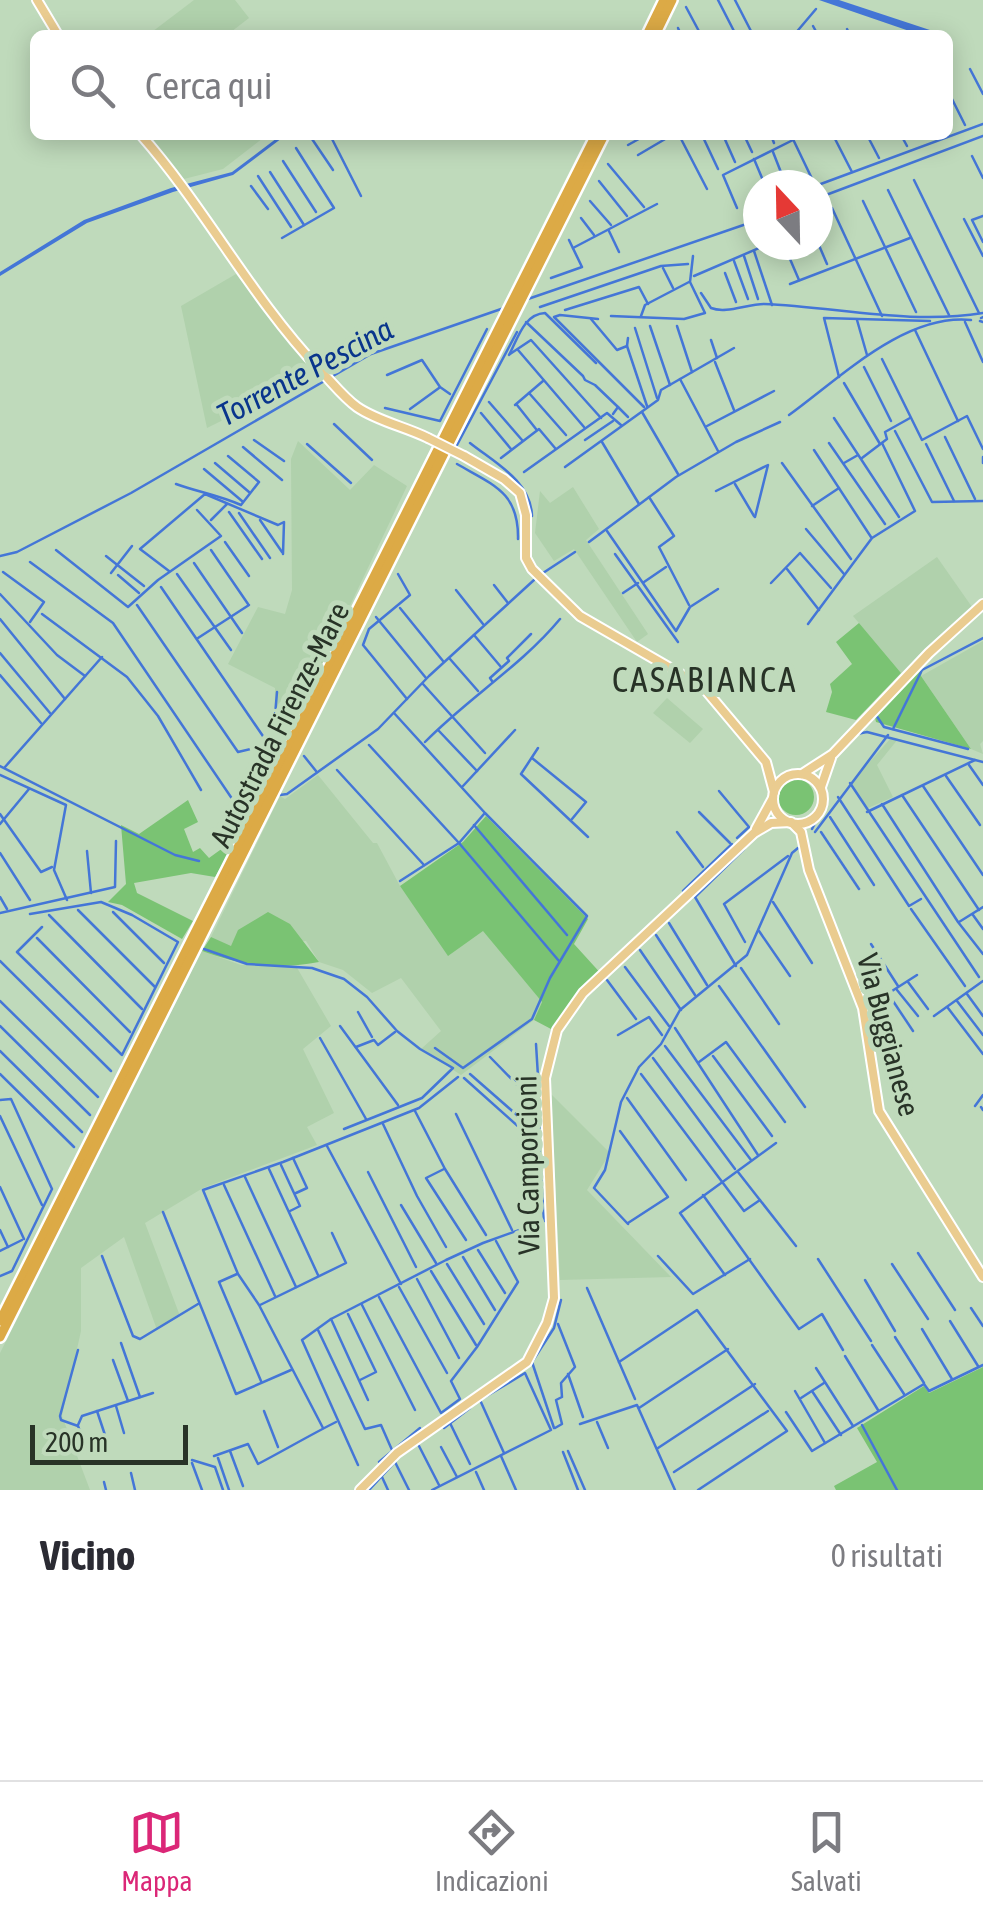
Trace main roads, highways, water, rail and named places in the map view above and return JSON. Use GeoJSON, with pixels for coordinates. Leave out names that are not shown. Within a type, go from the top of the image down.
{"type":"FeatureCollection","features":[{"type":"Feature","properties":{"kind":"highway"},"geometry":{"type":"LineString","coordinates":[[649,30],[664,0]]}},
{"type":"Feature","properties":{"kind":"highway"},"geometry":{"type":"LineString","coordinates":[[657,30],[672,0]]}},
{"type":"Feature","properties":{"kind":"highway","name":"Autostrada Firenze-Mare"},"geometry":{"type":"LineString","coordinates":[[0,1337],[594,140]]}},
{"type":"Feature","properties":{"kind":"highway","name":"Autostrada Firenze-Mare"},"geometry":{"type":"LineString","coordinates":[[524,286],[601,140]]}},
{"type":"Feature","properties":{"kind":"highway","name":"Autostrada Firenze-Mare"},"geometry":{"type":"LineString","coordinates":[[0,1321],[503,329]]}},
{"type":"Feature","properties":{"kind":"main road"},"geometry":{"type":"LineString","coordinates":[[37,0],[55,30]]}},
{"type":"Feature","properties":{"kind":"main road"},"geometry":{"type":"LineString","coordinates":[[145,140],[185,186],[217,240],[297,346],[336,386],[366,412],[428,438],[504,479],[520,493],[526,515],[528,564],[565,603],[600,628],[699,684],[766,762],[776,770],[813,779],[821,790]]}},
{"type":"Feature","properties":{"kind":"main road"},"geometry":{"type":"LineString","coordinates":[[803,846],[812,819],[821,807],[823,773],[833,754],[929,653],[983,604]]}},
{"type":"Feature","properties":{"kind":"main road"},"geometry":{"type":"LineString","coordinates":[[754,833],[781,780],[833,754]]}},
{"type":"Feature","properties":{"kind":"main road"},"geometry":{"type":"LineString","coordinates":[[766,762],[777,812],[792,823]]}},
{"type":"Feature","properties":{"kind":"main road"},"geometry":{"type":"LineString","coordinates":[[754,833],[771,823],[812,819]]}},
{"type":"Feature","properties":{"kind":"main road","name":"Via Buggianese"},"geometry":{"type":"LineString","coordinates":[[792,823],[801,832],[809,870],[863,1008],[881,1116],[983,1276]]}},
{"type":"Feature","properties":{"kind":"main road","name":"Via Camporcioni"},"geometry":{"type":"LineString","coordinates":[[360,1490],[393,1456],[527,1362],[536,1350],[554,1298],[546,1078],[557,1030],[583,992],[754,833]]}},
{"type":"Feature","properties":{"kind":"water"},"geometry":{"type":"Polygon","coordinates":[[[819,0],[839,0],[930,30],[906,30],[819,0]]]}},
{"type":"Feature","properties":{"kind":"water"},"geometry":{"type":"Polygon","coordinates":[[[279,140],[233,175],[87,223],[0,276],[0,272],[84,220],[171,188],[232,172],[279,140]]]}},
{"type":"Feature","properties":{"kind":"waterway"},"geometry":{"type":"LineString","coordinates":[[718,0],[733,30]]}},
{"type":"Feature","properties":{"kind":"waterway"},"geometry":{"type":"LineString","coordinates":[[735,0],[750,30]]}},
{"type":"Feature","properties":{"kind":"waterway"},"geometry":{"type":"LineString","coordinates":[[686,7],[698,30]]}},
{"type":"Feature","properties":{"kind":"waterway"},"geometry":{"type":"LineString","coordinates":[[798,30],[816,9]]}},
{"type":"Feature","properties":{"kind":"waterway"},"geometry":{"type":"LineString","coordinates":[[813,26],[815,30]]}},
{"type":"Feature","properties":{"kind":"waterway"},"geometry":{"type":"LineString","coordinates":[[970,69],[983,94]]}},
{"type":"Feature","properties":{"kind":"waterway"},"geometry":{"type":"LineString","coordinates":[[953,101],[965,125]]}},
{"type":"Feature","properties":{"kind":"waterway"},"geometry":{"type":"LineString","coordinates":[[953,135],[983,124]]}},
{"type":"Feature","properties":{"kind":"waterway","name":"Torrente Pescina"},"geometry":{"type":"LineString","coordinates":[[833,192],[983,136]]}},
{"type":"Feature","properties":{"kind":"waterway"},"geometry":{"type":"LineString","coordinates":[[313,140],[333,170]]}},
{"type":"Feature","properties":{"kind":"waterway"},"geometry":{"type":"LineString","coordinates":[[333,140],[361,196]]}},
{"type":"Feature","properties":{"kind":"waterway"},"geometry":{"type":"LineString","coordinates":[[628,145],[637,140]]}},
{"type":"Feature","properties":{"kind":"waterway"},"geometry":{"type":"LineString","coordinates":[[638,155],[664,140]]}},
{"type":"Feature","properties":{"kind":"waterway"},"geometry":{"type":"LineString","coordinates":[[682,140],[707,189]]}},
{"type":"Feature","properties":{"kind":"waterway"},"geometry":{"type":"LineString","coordinates":[[704,140],[718,169]]}},
{"type":"Feature","properties":{"kind":"waterway"},"geometry":{"type":"LineString","coordinates":[[725,140],[735,162]]}},
{"type":"Feature","properties":{"kind":"waterway"},"geometry":{"type":"LineString","coordinates":[[746,140],[752,152]]}},
{"type":"Feature","properties":{"kind":"waterway"},"geometry":{"type":"LineString","coordinates":[[793,140],[808,170]]}},
{"type":"Feature","properties":{"kind":"waterway"},"geometry":{"type":"LineString","coordinates":[[737,208],[723,175],[793,140]]}},
{"type":"Feature","properties":{"kind":"waterway"},"geometry":{"type":"LineString","coordinates":[[836,140],[852,172]]}},
{"type":"Feature","properties":{"kind":"waterway"},"geometry":{"type":"LineString","coordinates":[[870,140],[879,158]]}},
{"type":"Feature","properties":{"kind":"waterway"},"geometry":{"type":"LineString","coordinates":[[904,140],[907,146]]}},
{"type":"Feature","properties":{"kind":"waterway"},"geometry":{"type":"LineString","coordinates":[[833,179],[940,140]]}},
{"type":"Feature","properties":{"kind":"waterway"},"geometry":{"type":"LineString","coordinates":[[282,238],[334,208],[296,148]]}},
{"type":"Feature","properties":{"kind":"waterway"},"geometry":{"type":"LineString","coordinates":[[773,152],[780,170]]}},
{"type":"Feature","properties":{"kind":"waterway"},"geometry":{"type":"LineString","coordinates":[[972,156],[983,178]]}},
{"type":"Feature","properties":{"kind":"waterway"},"geometry":{"type":"LineString","coordinates":[[754,159],[759,170]]}},
{"type":"Feature","properties":{"kind":"waterway"},"geometry":{"type":"LineString","coordinates":[[283,161],[316,212]]}},
{"type":"Feature","properties":{"kind":"waterway"},"geometry":{"type":"LineString","coordinates":[[608,164],[644,207]]}},
{"type":"Feature","properties":{"kind":"waterway"},"geometry":{"type":"LineString","coordinates":[[270,172],[304,225]]}},
{"type":"Feature","properties":{"kind":"waterway"},"geometry":{"type":"LineString","coordinates":[[258,176],[291,227]]}},
{"type":"Feature","properties":{"kind":"waterway"},"geometry":{"type":"LineString","coordinates":[[914,180],[979,313]]}},
{"type":"Feature","properties":{"kind":"waterway"},"geometry":{"type":"LineString","coordinates":[[599,181],[627,216]]}},
{"type":"Feature","properties":{"kind":"waterway"},"geometry":{"type":"LineString","coordinates":[[251,186],[268,209]]}},
{"type":"Feature","properties":{"kind":"waterway"},"geometry":{"type":"LineString","coordinates":[[888,190],[949,315]]}},
{"type":"Feature","properties":{"kind":"waterway"},"geometry":{"type":"LineString","coordinates":[[590,201],[611,225]]}},
{"type":"Feature","properties":{"kind":"waterway"},"geometry":{"type":"LineString","coordinates":[[863,201],[916,312]]}},
{"type":"Feature","properties":{"kind":"waterway"},"geometry":{"type":"LineString","coordinates":[[573,248],[657,204]]}},
{"type":"Feature","properties":{"kind":"waterway"},"geometry":{"type":"LineString","coordinates":[[833,210],[882,316]]}},
{"type":"Feature","properties":{"kind":"waterway"},"geometry":{"type":"LineString","coordinates":[[983,216],[972,220],[983,242]]}},
{"type":"Feature","properties":{"kind":"waterway"},"geometry":{"type":"LineString","coordinates":[[581,218],[594,235]]}},
{"type":"Feature","properties":{"kind":"waterway"},"geometry":{"type":"LineString","coordinates":[[964,219],[983,256]]}},
{"type":"Feature","properties":{"kind":"waterway","name":"Torrente Pescina"},"geometry":{"type":"LineString","coordinates":[[525,300],[743,225]]}},
{"type":"Feature","properties":{"kind":"waterway"},"geometry":{"type":"LineString","coordinates":[[609,231],[619,252]]}},
{"type":"Feature","properties":{"kind":"waterway"},"geometry":{"type":"LineString","coordinates":[[790,284],[910,238]]}},
{"type":"Feature","properties":{"kind":"waterway"},"geometry":{"type":"LineString","coordinates":[[551,278],[582,267],[569,240]]}},
{"type":"Feature","properties":{"kind":"waterway"},"geometry":{"type":"LineString","coordinates":[[694,276],[743,255]]}},
{"type":"Feature","properties":{"kind":"waterway"},"geometry":{"type":"LineString","coordinates":[[611,316],[684,319],[705,313],[690,282],[693,256]]}},
{"type":"Feature","properties":{"kind":"waterway"},"geometry":{"type":"LineString","coordinates":[[745,260],[758,299]]}},
{"type":"Feature","properties":{"kind":"waterway"},"geometry":{"type":"LineString","coordinates":[[757,260],[772,305]]}},
{"type":"Feature","properties":{"kind":"waterway"},"geometry":{"type":"LineString","coordinates":[[790,260],[799,280]]}},
{"type":"Feature","properties":{"kind":"waterway"},"geometry":{"type":"LineString","coordinates":[[825,260],[827,264]]}},
{"type":"Feature","properties":{"kind":"waterway"},"geometry":{"type":"LineString","coordinates":[[734,261],[748,299]]}},
{"type":"Feature","properties":{"kind":"waterway"},"geometry":{"type":"LineString","coordinates":[[540,307],[661,266],[688,264]]}},
{"type":"Feature","properties":{"kind":"waterway"},"geometry":{"type":"LineString","coordinates":[[663,268],[673,288]]}},
{"type":"Feature","properties":{"kind":"waterway"},"geometry":{"type":"LineString","coordinates":[[725,273],[736,302]]}},
{"type":"Feature","properties":{"kind":"waterway"},"geometry":{"type":"LineString","coordinates":[[641,316],[645,305],[689,282]]}},
{"type":"Feature","properties":{"kind":"waterway"},"geometry":{"type":"LineString","coordinates":[[565,310],[639,287],[648,304]]}},
{"type":"Feature","properties":{"kind":"waterway"},"geometry":{"type":"LineString","coordinates":[[701,293],[717,310],[764,304],[901,316],[983,313]]}},
{"type":"Feature","properties":{"kind":"waterway","name":"Torrente Pescina"},"geometry":{"type":"LineString","coordinates":[[0,556],[17,552],[131,493],[371,354],[504,308]]}},
{"type":"Feature","properties":{"kind":"waterway"},"geometry":{"type":"LineString","coordinates":[[509,355],[527,322],[545,313],[596,363]]}},
{"type":"Feature","properties":{"kind":"waterway"},"geometry":{"type":"LineString","coordinates":[[598,319],[554,317],[644,407]]}},
{"type":"Feature","properties":{"kind":"waterway"},"geometry":{"type":"LineString","coordinates":[[839,377],[824,318],[930,321]]}},
{"type":"Feature","properties":{"kind":"waterway"},"geometry":{"type":"LineString","coordinates":[[591,319],[617,350],[627,346],[628,338]]}},
{"type":"Feature","properties":{"kind":"waterway"},"geometry":{"type":"LineString","coordinates":[[857,320],[867,355]]}},
{"type":"Feature","properties":{"kind":"waterway"},"geometry":{"type":"LineString","coordinates":[[789,415],[898,337],[946,321],[971,320]]}},
{"type":"Feature","properties":{"kind":"waterway"},"geometry":{"type":"LineString","coordinates":[[526,322],[618,407]]}},
{"type":"Feature","properties":{"kind":"waterway"},"geometry":{"type":"LineString","coordinates":[[965,322],[983,362]]}},
{"type":"Feature","properties":{"kind":"waterway"},"geometry":{"type":"LineString","coordinates":[[650,326],[670,385]]}},
{"type":"Feature","properties":{"kind":"waterway"},"geometry":{"type":"LineString","coordinates":[[677,326],[692,372]]}},
{"type":"Feature","properties":{"kind":"waterway"},"geometry":{"type":"LineString","coordinates":[[635,328],[657,398]]}},
{"type":"Feature","properties":{"kind":"waterway"},"geometry":{"type":"LineString","coordinates":[[385,408],[440,421],[487,329]]}},
{"type":"Feature","properties":{"kind":"waterway"},"geometry":{"type":"LineString","coordinates":[[915,330],[958,421]]}},
{"type":"Feature","properties":{"kind":"waterway"},"geometry":{"type":"LineString","coordinates":[[457,445],[517,332]]}},
{"type":"Feature","properties":{"kind":"waterway"},"geometry":{"type":"LineString","coordinates":[[510,354],[531,340],[601,418]]}},
{"type":"Feature","properties":{"kind":"waterway"},"geometry":{"type":"LineString","coordinates":[[711,340],[717,358]]}},
{"type":"Feature","properties":{"kind":"waterway"},"geometry":{"type":"LineString","coordinates":[[627,346],[647,406]]}},
{"type":"Feature","properties":{"kind":"waterway"},"geometry":{"type":"LineString","coordinates":[[565,467],[658,400],[661,390],[734,348]]}},
{"type":"Feature","properties":{"kind":"waterway"},"geometry":{"type":"LineString","coordinates":[[518,350],[584,427]]}},
{"type":"Feature","properties":{"kind":"waterway"},"geometry":{"type":"LineString","coordinates":[[882,359],[922,440],[967,416],[983,449]]}},
{"type":"Feature","properties":{"kind":"waterway"},"geometry":{"type":"LineString","coordinates":[[387,375],[422,360],[440,387],[450,394]]}},
{"type":"Feature","properties":{"kind":"waterway"},"geometry":{"type":"LineString","coordinates":[[715,362],[734,410]]}},
{"type":"Feature","properties":{"kind":"waterway"},"geometry":{"type":"LineString","coordinates":[[864,367],[891,421]]}},
{"type":"Feature","properties":{"kind":"waterway"},"geometry":{"type":"LineString","coordinates":[[680,379],[718,451]]}},
{"type":"Feature","properties":{"kind":"waterway"},"geometry":{"type":"LineString","coordinates":[[515,405],[543,381]]}},
{"type":"Feature","properties":{"kind":"waterway"},"geometry":{"type":"LineString","coordinates":[[844,383],[880,444]]}},
{"type":"Feature","properties":{"kind":"waterway"},"geometry":{"type":"LineString","coordinates":[[410,409],[439,388]]}},
{"type":"Feature","properties":{"kind":"waterway"},"geometry":{"type":"LineString","coordinates":[[707,426],[774,391]]}},
{"type":"Feature","properties":{"kind":"waterway"},"geometry":{"type":"LineString","coordinates":[[529,393],[566,435]]}},
{"type":"Feature","properties":{"kind":"waterway"},"geometry":{"type":"LineString","coordinates":[[489,402],[522,440]]}},
{"type":"Feature","properties":{"kind":"waterway"},"geometry":{"type":"LineString","coordinates":[[517,405],[536,429]]}},
{"type":"Feature","properties":{"kind":"waterway"},"geometry":{"type":"LineString","coordinates":[[613,414],[618,407],[628,417]]}},
{"type":"Feature","properties":{"kind":"waterway"},"geometry":{"type":"LineString","coordinates":[[642,412],[678,474]]}},
{"type":"Feature","properties":{"kind":"waterway"},"geometry":{"type":"LineString","coordinates":[[481,413],[511,449]]}},
{"type":"Feature","properties":{"kind":"waterway"},"geometry":{"type":"LineString","coordinates":[[524,472],[607,413],[621,425]]}},
{"type":"Feature","properties":{"kind":"waterway"},"geometry":{"type":"LineString","coordinates":[[834,418],[899,517]]}},
{"type":"Feature","properties":{"kind":"waterway"},"geometry":{"type":"LineString","coordinates":[[862,458],[887,439],[885,432],[910,418]]}},
{"type":"Feature","properties":{"kind":"waterway"},"geometry":{"type":"LineString","coordinates":[[585,440],[613,421]]}},
{"type":"Feature","properties":{"kind":"waterway"},"geometry":{"type":"LineString","coordinates":[[589,542],[676,477],[780,422]]}},
{"type":"Feature","properties":{"kind":"waterway"},"geometry":{"type":"LineString","coordinates":[[334,424],[372,460]]}},
{"type":"Feature","properties":{"kind":"waterway"},"geometry":{"type":"LineString","coordinates":[[501,458],[539,429],[555,448]]}},
{"type":"Feature","properties":{"kind":"waterway"},"geometry":{"type":"LineString","coordinates":[[895,431],[932,502],[983,501]]}},
{"type":"Feature","properties":{"kind":"waterway"},"geometry":{"type":"LineString","coordinates":[[945,437],[975,499]]}},
{"type":"Feature","properties":{"kind":"waterway"},"geometry":{"type":"LineString","coordinates":[[254,440],[284,461]]}},
{"type":"Feature","properties":{"kind":"waterway"},"geometry":{"type":"LineString","coordinates":[[602,442],[639,504]]}},
{"type":"Feature","properties":{"kind":"waterway"},"geometry":{"type":"LineString","coordinates":[[470,443],[519,483],[532,516]]}},
{"type":"Feature","properties":{"kind":"waterway"},"geometry":{"type":"LineString","coordinates":[[829,443],[885,524]]}},
{"type":"Feature","properties":{"kind":"waterway"},"geometry":{"type":"LineString","coordinates":[[808,624],[872,538],[915,511],[882,443]]}},
{"type":"Feature","properties":{"kind":"waterway"},"geometry":{"type":"LineString","coordinates":[[307,444],[351,483]]}},
{"type":"Feature","properties":{"kind":"waterway"},"geometry":{"type":"LineString","coordinates":[[926,444],[954,501]]}},
{"type":"Feature","properties":{"kind":"waterway"},"geometry":{"type":"LineString","coordinates":[[243,447],[282,480]]}},
{"type":"Feature","properties":{"kind":"waterway"},"geometry":{"type":"LineString","coordinates":[[814,450],[871,537]]}},
{"type":"Feature","properties":{"kind":"waterway"},"geometry":{"type":"LineString","coordinates":[[844,463],[858,455]]}},
{"type":"Feature","properties":{"kind":"waterway"},"geometry":{"type":"LineString","coordinates":[[176,484],[241,505],[259,482],[228,456]]}},
{"type":"Feature","properties":{"kind":"waterway"},"geometry":{"type":"LineString","coordinates":[[983,457],[983,463]]}},
{"type":"Feature","properties":{"kind":"waterway"},"geometry":{"type":"LineString","coordinates":[[215,463],[249,492]]}},
{"type":"Feature","properties":{"kind":"waterway"},"geometry":{"type":"LineString","coordinates":[[782,463],[851,559]]}},
{"type":"Feature","properties":{"kind":"waterway"},"geometry":{"type":"LineString","coordinates":[[457,464],[509,500],[518,539]]}},
{"type":"Feature","properties":{"kind":"waterway"},"geometry":{"type":"LineString","coordinates":[[716,491],[768,465],[755,517]]}},
{"type":"Feature","properties":{"kind":"waterway"},"geometry":{"type":"LineString","coordinates":[[204,469],[242,501]]}},
{"type":"Feature","properties":{"kind":"waterway"},"geometry":{"type":"LineString","coordinates":[[735,484],[754,516]]}},
{"type":"Feature","properties":{"kind":"waterway"},"geometry":{"type":"LineString","coordinates":[[812,506],[839,488]]}},
{"type":"Feature","properties":{"kind":"waterway"},"geometry":{"type":"LineString","coordinates":[[169,571],[140,549],[205,494],[278,525],[284,522],[283,554]]}},
{"type":"Feature","properties":{"kind":"waterway"},"geometry":{"type":"LineString","coordinates":[[649,497],[674,536],[659,547],[689,605]]}},
{"type":"Feature","properties":{"kind":"waterway"},"geometry":{"type":"LineString","coordinates":[[211,520],[227,504]]}},
{"type":"Feature","properties":{"kind":"waterway"},"geometry":{"type":"LineString","coordinates":[[56,550],[128,607],[158,580],[221,536],[197,510]]}},
{"type":"Feature","properties":{"kind":"waterway"},"geometry":{"type":"LineString","coordinates":[[229,512],[262,559]]}},
{"type":"Feature","properties":{"kind":"waterway"},"geometry":{"type":"LineString","coordinates":[[239,513],[270,558]]}},
{"type":"Feature","properties":{"kind":"waterway"},"geometry":{"type":"LineString","coordinates":[[260,520],[282,552]]}},
{"type":"Feature","properties":{"kind":"waterway"},"geometry":{"type":"LineString","coordinates":[[806,529],[844,574]]}},
{"type":"Feature","properties":{"kind":"waterway"},"geometry":{"type":"LineString","coordinates":[[607,531],[676,631],[690,607],[718,589]]}},
{"type":"Feature","properties":{"kind":"waterway"},"geometry":{"type":"LineString","coordinates":[[225,542],[249,576]]}},
{"type":"Feature","properties":{"kind":"waterway"},"geometry":{"type":"LineString","coordinates":[[111,573],[132,546]]}},
{"type":"Feature","properties":{"kind":"waterway"},"geometry":{"type":"LineString","coordinates":[[211,550],[248,604]]}},
{"type":"Feature","properties":{"kind":"waterway"},"geometry":{"type":"LineString","coordinates":[[543,573],[575,552]]}},
{"type":"Feature","properties":{"kind":"waterway"},"geometry":{"type":"LineString","coordinates":[[771,583],[800,553],[831,588]]}},
{"type":"Feature","properties":{"kind":"waterway"},"geometry":{"type":"LineString","coordinates":[[615,554],[678,642]]}},
{"type":"Feature","properties":{"kind":"waterway"},"geometry":{"type":"LineString","coordinates":[[106,556],[144,586]]}},
{"type":"Feature","properties":{"kind":"waterway"},"geometry":{"type":"LineString","coordinates":[[30,562],[113,623],[239,809]]}},
{"type":"Feature","properties":{"kind":"waterway"},"geometry":{"type":"LineString","coordinates":[[194,563],[242,633]]}},
{"type":"Feature","properties":{"kind":"waterway"},"geometry":{"type":"LineString","coordinates":[[644,582],[666,567]]}},
{"type":"Feature","properties":{"kind":"waterway"},"geometry":{"type":"LineString","coordinates":[[787,569],[819,610]]}},
{"type":"Feature","properties":{"kind":"waterway"},"geometry":{"type":"LineString","coordinates":[[3,572],[44,602],[30,622]]}},
{"type":"Feature","properties":{"kind":"waterway"},"geometry":{"type":"LineString","coordinates":[[177,574],[231,650]]}},
{"type":"Feature","properties":{"kind":"waterway"},"geometry":{"type":"LineString","coordinates":[[398,574],[410,595],[369,629],[363,645],[407,699]]}},
{"type":"Feature","properties":{"kind":"waterway"},"geometry":{"type":"LineString","coordinates":[[118,575],[139,593]]}},
{"type":"Feature","properties":{"kind":"waterway"},"geometry":{"type":"LineString","coordinates":[[280,795],[287,794],[378,729],[429,676],[534,580]]}},
{"type":"Feature","properties":{"kind":"waterway"},"geometry":{"type":"LineString","coordinates":[[623,593],[638,583]]}},
{"type":"Feature","properties":{"kind":"waterway"},"geometry":{"type":"LineString","coordinates":[[494,585],[508,603]]}},
{"type":"Feature","properties":{"kind":"waterway"},"geometry":{"type":"LineString","coordinates":[[161,587],[267,742]]}},
{"type":"Feature","properties":{"kind":"waterway"},"geometry":{"type":"LineString","coordinates":[[456,590],[483,624]]}},
{"type":"Feature","properties":{"kind":"waterway"},"geometry":{"type":"LineString","coordinates":[[0,594],[57,655],[85,676]]}},
{"type":"Feature","properties":{"kind":"waterway"},"geometry":{"type":"LineString","coordinates":[[137,605],[238,752],[272,744]]}},
{"type":"Feature","properties":{"kind":"waterway"},"geometry":{"type":"LineString","coordinates":[[198,638],[249,605]]}},
{"type":"Feature","properties":{"kind":"waterway"},"geometry":{"type":"LineString","coordinates":[[400,608],[443,661]]}},
{"type":"Feature","properties":{"kind":"waterway"},"geometry":{"type":"LineString","coordinates":[[42,614],[127,677],[158,716],[201,790]]}},
{"type":"Feature","properties":{"kind":"waterway"},"geometry":{"type":"LineString","coordinates":[[376,617],[426,678]]}},
{"type":"Feature","properties":{"kind":"waterway"},"geometry":{"type":"LineString","coordinates":[[0,619],[65,699]]}},
{"type":"Feature","properties":{"kind":"waterway"},"geometry":{"type":"LineString","coordinates":[[425,742],[560,619]]}},
{"type":"Feature","properties":{"kind":"waterway"},"geometry":{"type":"LineString","coordinates":[[492,681],[490,678],[531,634]]}},
{"type":"Feature","properties":{"kind":"waterway"},"geometry":{"type":"LineString","coordinates":[[474,635],[501,667]]}},
{"type":"Feature","properties":{"kind":"waterway"},"geometry":{"type":"LineString","coordinates":[[893,729],[922,670],[983,638]]}},
{"type":"Feature","properties":{"kind":"waterway"},"geometry":{"type":"LineString","coordinates":[[0,653],[50,713]]}},
{"type":"Feature","properties":{"kind":"waterway"},"geometry":{"type":"LineString","coordinates":[[5,767],[102,657]]}},
{"type":"Feature","properties":{"kind":"waterway"},"geometry":{"type":"LineString","coordinates":[[450,659],[478,691]]}},
{"type":"Feature","properties":{"kind":"waterway"},"geometry":{"type":"LineString","coordinates":[[0,675],[41,723]]}},
{"type":"Feature","properties":{"kind":"waterway"},"geometry":{"type":"LineString","coordinates":[[423,684],[485,753]]}},
{"type":"Feature","properties":{"kind":"waterway"},"geometry":{"type":"LineString","coordinates":[[234,820],[272,751],[277,692]]}},
{"type":"Feature","properties":{"kind":"waterway"},"geometry":{"type":"LineString","coordinates":[[394,713],[587,916],[550,978],[532,1019],[463,1068],[435,1048]]}},
{"type":"Feature","properties":{"kind":"waterway"},"geometry":{"type":"LineString","coordinates":[[876,715],[884,727],[968,749]]}},
{"type":"Feature","properties":{"kind":"waterway"},"geometry":{"type":"LineString","coordinates":[[463,786],[515,730]]}},
{"type":"Feature","properties":{"kind":"waterway"},"geometry":{"type":"LineString","coordinates":[[439,731],[477,771]]}},
{"type":"Feature","properties":{"kind":"waterway"},"geometry":{"type":"LineString","coordinates":[[857,734],[867,732],[983,762]]}},
{"type":"Feature","properties":{"kind":"waterway"},"geometry":{"type":"LineString","coordinates":[[815,832],[888,735]]}},
{"type":"Feature","properties":{"kind":"waterway"},"geometry":{"type":"LineString","coordinates":[[369,745],[559,961]]}},
{"type":"Feature","properties":{"kind":"waterway"},"geometry":{"type":"LineString","coordinates":[[538,748],[521,774],[588,837]]}},
{"type":"Feature","properties":{"kind":"waterway"},"geometry":{"type":"LineString","coordinates":[[304,756],[316,771]]}},
{"type":"Feature","properties":{"kind":"waterway"},"geometry":{"type":"LineString","coordinates":[[532,758],[586,802],[572,819]]}},
{"type":"Feature","properties":{"kind":"waterway"},"geometry":{"type":"LineString","coordinates":[[867,812],[975,760]]}},
{"type":"Feature","properties":{"kind":"waterway"},"geometry":{"type":"LineString","coordinates":[[969,765],[983,785]]}},
{"type":"Feature","properties":{"kind":"waterway"},"geometry":{"type":"LineString","coordinates":[[0,766],[175,855],[199,861]]}},
{"type":"Feature","properties":{"kind":"waterway"},"geometry":{"type":"LineString","coordinates":[[337,770],[424,865]]}},
{"type":"Feature","properties":{"kind":"waterway"},"geometry":{"type":"LineString","coordinates":[[0,775],[66,805],[54,870],[67,900]]}},
{"type":"Feature","properties":{"kind":"waterway"},"geometry":{"type":"LineString","coordinates":[[946,776],[980,825]]}},
{"type":"Feature","properties":{"kind":"waterway"},"geometry":{"type":"LineString","coordinates":[[850,783],[979,977]]}},
{"type":"Feature","properties":{"kind":"waterway"},"geometry":{"type":"LineString","coordinates":[[923,786],[983,875]]}},
{"type":"Feature","properties":{"kind":"waterway"},"geometry":{"type":"LineString","coordinates":[[0,824],[29,789]]}},
{"type":"Feature","properties":{"kind":"waterway"},"geometry":{"type":"LineString","coordinates":[[812,829],[824,806],[825,789]]}},
{"type":"Feature","properties":{"kind":"waterway"},"geometry":{"type":"LineString","coordinates":[[719,791],[749,827],[737,838]]}},
{"type":"Feature","properties":{"kind":"waterway"},"geometry":{"type":"LineString","coordinates":[[902,795],[979,910]]}},
{"type":"Feature","properties":{"kind":"waterway"},"geometry":{"type":"LineString","coordinates":[[838,797],[909,906],[921,899]]}},
{"type":"Feature","properties":{"kind":"waterway"},"geometry":{"type":"LineString","coordinates":[[882,804],[983,954]]}},
{"type":"Feature","properties":{"kind":"waterway"},"geometry":{"type":"LineString","coordinates":[[699,812],[730,843]]}},
{"type":"Feature","properties":{"kind":"waterway"},"geometry":{"type":"LineString","coordinates":[[0,814],[41,872],[52,867]]}},
{"type":"Feature","properties":{"kind":"waterway"},"geometry":{"type":"LineString","coordinates":[[400,881],[459,843],[484,814]]}},
{"type":"Feature","properties":{"kind":"waterway"},"geometry":{"type":"LineString","coordinates":[[830,817],[874,885]]}},
{"type":"Feature","properties":{"kind":"waterway"},"geometry":{"type":"LineString","coordinates":[[474,825],[567,935]]}},
{"type":"Feature","properties":{"kind":"waterway"},"geometry":{"type":"LineString","coordinates":[[677,832],[703,867]]}},
{"type":"Feature","properties":{"kind":"waterway"},"geometry":{"type":"LineString","coordinates":[[821,832],[859,889]]}},
{"type":"Feature","properties":{"kind":"waterway"},"geometry":{"type":"LineString","coordinates":[[0,913],[115,887],[116,841]]}},
{"type":"Feature","properties":{"kind":"waterway"},"geometry":{"type":"LineString","coordinates":[[683,891],[732,844]]}},
{"type":"Feature","properties":{"kind":"waterway"},"geometry":{"type":"LineString","coordinates":[[628,1224],[594,1188],[605,1170],[621,1102],[639,1067],[661,1044],[680,1010],[747,955],[792,853],[798,848]]}},
{"type":"Feature","properties":{"kind":"waterway"},"geometry":{"type":"LineString","coordinates":[[736,966],[695,897],[744,849]]}},
{"type":"Feature","properties":{"kind":"waterway"},"geometry":{"type":"LineString","coordinates":[[87,851],[91,893]]}},
{"type":"Feature","properties":{"kind":"waterway"},"geometry":{"type":"LineString","coordinates":[[0,853],[30,900]]}},
{"type":"Feature","properties":{"kind":"waterway"},"geometry":{"type":"LineString","coordinates":[[745,942],[724,904],[788,856]]}},
{"type":"Feature","properties":{"kind":"waterway"},"geometry":{"type":"LineString","coordinates":[[0,897],[7,909]]}},
{"type":"Feature","properties":{"kind":"waterway"},"geometry":{"type":"LineString","coordinates":[[30,914],[101,902],[178,942],[122,1055],[17,952],[42,927]]}},
{"type":"Feature","properties":{"kind":"waterway"},"geometry":{"type":"LineString","coordinates":[[773,902],[812,963]]}},
{"type":"Feature","properties":{"kind":"waterway"},"geometry":{"type":"LineString","coordinates":[[959,922],[983,907]]}},
{"type":"Feature","properties":{"kind":"waterway"},"geometry":{"type":"LineString","coordinates":[[911,909],[965,986]]}},
{"type":"Feature","properties":{"kind":"waterway"},"geometry":{"type":"LineString","coordinates":[[78,910],[155,987]]}},
{"type":"Feature","properties":{"kind":"waterway"},"geometry":{"type":"LineString","coordinates":[[113,912],[164,963]]}},
{"type":"Feature","properties":{"kind":"waterway"},"geometry":{"type":"LineString","coordinates":[[49,915],[142,1009]]}},
{"type":"Feature","properties":{"kind":"waterway"},"geometry":{"type":"LineString","coordinates":[[973,915],[983,929]]}},
{"type":"Feature","properties":{"kind":"waterway"},"geometry":{"type":"LineString","coordinates":[[669,923],[707,985]]}},
{"type":"Feature","properties":{"kind":"waterway"},"geometry":{"type":"LineString","coordinates":[[759,931],[790,976]]}},
{"type":"Feature","properties":{"kind":"waterway"},"geometry":{"type":"LineString","coordinates":[[656,935],[695,995]]}},
{"type":"Feature","properties":{"kind":"waterway"},"geometry":{"type":"LineString","coordinates":[[37,938],[130,1032]]}},
{"type":"Feature","properties":{"kind":"waterway"},"geometry":{"type":"LineString","coordinates":[[871,944],[898,986]]}},
{"type":"Feature","properties":{"kind":"waterway"},"geometry":{"type":"LineString","coordinates":[[204,949],[247,964],[312,968],[344,979],[367,997],[397,1031],[453,1068],[422,1098],[344,1129]]}},
{"type":"Feature","properties":{"kind":"waterway"},"geometry":{"type":"LineString","coordinates":[[640,950],[681,1010]]}},
{"type":"Feature","properties":{"kind":"waterway"},"geometry":{"type":"LineString","coordinates":[[0,961],[111,1071]]}},
{"type":"Feature","properties":{"kind":"waterway"},"geometry":{"type":"LineString","coordinates":[[625,967],[669,1026]]}},
{"type":"Feature","properties":{"kind":"waterway"},"geometry":{"type":"LineString","coordinates":[[741,968],[779,1024]]}},
{"type":"Feature","properties":{"kind":"waterway"},"geometry":{"type":"LineString","coordinates":[[867,1007],[917,975]]}},
{"type":"Feature","properties":{"kind":"waterway"},"geometry":{"type":"LineString","coordinates":[[607,980],[636,1019]]}},
{"type":"Feature","properties":{"kind":"waterway"},"geometry":{"type":"LineString","coordinates":[[934,1016],[983,981]]}},
{"type":"Feature","properties":{"kind":"waterway"},"geometry":{"type":"LineString","coordinates":[[908,982],[928,1009]]}},
{"type":"Feature","properties":{"kind":"waterway"},"geometry":{"type":"LineString","coordinates":[[719,986],[805,1107]]}},
{"type":"Feature","properties":{"kind":"waterway"},"geometry":{"type":"LineString","coordinates":[[897,990],[918,1016]]}},
{"type":"Feature","properties":{"kind":"waterway"},"geometry":{"type":"LineString","coordinates":[[967,994],[983,1016]]}},
{"type":"Feature","properties":{"kind":"waterway"},"geometry":{"type":"LineString","coordinates":[[889,995],[913,1031]]}},
{"type":"Feature","properties":{"kind":"waterway"},"geometry":{"type":"LineString","coordinates":[[868,1014],[891,999]]}},
{"type":"Feature","properties":{"kind":"waterway"},"geometry":{"type":"LineString","coordinates":[[0,1001],[98,1097]]}},
{"type":"Feature","properties":{"kind":"waterway"},"geometry":{"type":"LineString","coordinates":[[957,1001],[983,1035]]}},
{"type":"Feature","properties":{"kind":"waterway"},"geometry":{"type":"LineString","coordinates":[[948,1008],[983,1054]]}},
{"type":"Feature","properties":{"kind":"waterway"},"geometry":{"type":"LineString","coordinates":[[358,1012],[372,1037]]}},
{"type":"Feature","properties":{"kind":"waterway"},"geometry":{"type":"LineString","coordinates":[[618,1035],[649,1017],[662,1035]]}},
{"type":"Feature","properties":{"kind":"waterway"},"geometry":{"type":"LineString","coordinates":[[0,1026],[90,1115]]}},
{"type":"Feature","properties":{"kind":"waterway"},"geometry":{"type":"LineString","coordinates":[[340,1026],[398,1105]]}},
{"type":"Feature","properties":{"kind":"waterway"},"geometry":{"type":"LineString","coordinates":[[675,1028],[758,1155]]}},
{"type":"Feature","properties":{"kind":"waterway"},"geometry":{"type":"LineString","coordinates":[[356,1047],[374,1040],[378,1045],[395,1032]]}},
{"type":"Feature","properties":{"kind":"waterway"},"geometry":{"type":"LineString","coordinates":[[320,1038],[366,1119]]}},
{"type":"Feature","properties":{"kind":"waterway"},"geometry":{"type":"LineString","coordinates":[[699,1062],[726,1042],[785,1122]]}},
{"type":"Feature","properties":{"kind":"waterway"},"geometry":{"type":"LineString","coordinates":[[470,1074],[538,1130],[541,1125],[536,1044]]}},
{"type":"Feature","properties":{"kind":"waterway"},"geometry":{"type":"LineString","coordinates":[[665,1046],[751,1160]]}},
{"type":"Feature","properties":{"kind":"waterway"},"geometry":{"type":"LineString","coordinates":[[0,1051],[82,1132]]}},
{"type":"Feature","properties":{"kind":"waterway"},"geometry":{"type":"LineString","coordinates":[[713,1056],[772,1136]]}},
{"type":"Feature","properties":{"kind":"waterway"},"geometry":{"type":"LineString","coordinates":[[490,1057],[538,1106]]}},
{"type":"Feature","properties":{"kind":"waterway"},"geometry":{"type":"LineString","coordinates":[[653,1058],[735,1169]]}},
{"type":"Feature","properties":{"kind":"waterway"},"geometry":{"type":"LineString","coordinates":[[0,1074],[74,1147]]}},
{"type":"Feature","properties":{"kind":"waterway"},"geometry":{"type":"LineString","coordinates":[[641,1074],[744,1211],[760,1200]]}},
{"type":"Feature","properties":{"kind":"waterway"},"geometry":{"type":"LineString","coordinates":[[323,1428],[259,1305],[238,1274],[203,1190],[419,1108],[458,1077]]}},
{"type":"Feature","properties":{"kind":"waterway"},"geometry":{"type":"LineString","coordinates":[[358,1465],[302,1340],[331,1319],[446,1260],[544,1221],[539,1145],[464,1078]]}},
{"type":"Feature","properties":{"kind":"waterway"},"geometry":{"type":"LineString","coordinates":[[975,1106],[983,1095]]}},
{"type":"Feature","properties":{"kind":"waterway"},"geometry":{"type":"LineString","coordinates":[[627,1098],[686,1180]]}},
{"type":"Feature","properties":{"kind":"waterway"},"geometry":{"type":"LineString","coordinates":[[0,1100],[11,1099],[52,1189],[12,1271],[0,1276]]}},
{"type":"Feature","properties":{"kind":"waterway"},"geometry":{"type":"LineString","coordinates":[[415,1111],[486,1235]]}},
{"type":"Feature","properties":{"kind":"waterway"},"geometry":{"type":"LineString","coordinates":[[456,1114],[512,1230]]}},
{"type":"Feature","properties":{"kind":"waterway"},"geometry":{"type":"LineString","coordinates":[[0,1116],[42,1205]]}},
{"type":"Feature","properties":{"kind":"waterway"},"geometry":{"type":"LineString","coordinates":[[383,1124],[446,1247]]}},
{"type":"Feature","properties":{"kind":"waterway"},"geometry":{"type":"LineString","coordinates":[[620,1131],[668,1197],[628,1223]]}},
{"type":"Feature","properties":{"kind":"waterway"},"geometry":{"type":"LineString","coordinates":[[725,1275],[680,1213],[776,1143]]}},
{"type":"Feature","properties":{"kind":"waterway"},"geometry":{"type":"LineString","coordinates":[[327,1146],[401,1284]]}},
{"type":"Feature","properties":{"kind":"waterway"},"geometry":{"type":"LineString","coordinates":[[293,1158],[307,1188],[296,1193]]}},
{"type":"Feature","properties":{"kind":"waterway"},"geometry":{"type":"LineString","coordinates":[[281,1165],[300,1206],[290,1211]]}},
{"type":"Feature","properties":{"kind":"waterway"},"geometry":{"type":"LineString","coordinates":[[269,1169],[318,1275]]}},
{"type":"Feature","properties":{"kind":"waterway"},"geometry":{"type":"LineString","coordinates":[[444,1169],[426,1178],[466,1240]]}},
{"type":"Feature","properties":{"kind":"waterway"},"geometry":{"type":"LineString","coordinates":[[368,1172],[416,1267]]}},
{"type":"Feature","properties":{"kind":"waterway"},"geometry":{"type":"LineString","coordinates":[[738,1172],[796,1246]]}},
{"type":"Feature","properties":{"kind":"waterway"},"geometry":{"type":"LineString","coordinates":[[245,1177],[296,1287]]}},
{"type":"Feature","properties":{"kind":"waterway"},"geometry":{"type":"LineString","coordinates":[[224,1185],[275,1296]]}},
{"type":"Feature","properties":{"kind":"waterway"},"geometry":{"type":"LineString","coordinates":[[0,1187],[24,1239]]}},
{"type":"Feature","properties":{"kind":"waterway"},"geometry":{"type":"LineString","coordinates":[[703,1195],[799,1329],[822,1314],[843,1350]]}},
{"type":"Feature","properties":{"kind":"waterway"},"geometry":{"type":"LineString","coordinates":[[401,1205],[436,1263]]}},
{"type":"Feature","properties":{"kind":"waterway"},"geometry":{"type":"LineString","coordinates":[[163,1212],[236,1394],[291,1370]]}},
{"type":"Feature","properties":{"kind":"waterway"},"geometry":{"type":"LineString","coordinates":[[0,1230],[8,1247]]}},
{"type":"Feature","properties":{"kind":"waterway"},"geometry":{"type":"LineString","coordinates":[[260,1305],[346,1263],[332,1233]]}},
{"type":"Feature","properties":{"kind":"waterway"},"geometry":{"type":"LineString","coordinates":[[0,1251],[22,1240]]}},
{"type":"Feature","properties":{"kind":"waterway"},"geometry":{"type":"LineString","coordinates":[[379,1297],[441,1413],[460,1399],[451,1381],[518,1282],[496,1241]]}},
{"type":"Feature","properties":{"kind":"waterway"},"geometry":{"type":"LineString","coordinates":[[478,1250],[505,1293]]}},
{"type":"Feature","properties":{"kind":"waterway"},"geometry":{"type":"LineString","coordinates":[[918,1253],[955,1310]]}},
{"type":"Feature","properties":{"kind":"waterway"},"geometry":{"type":"LineString","coordinates":[[102,1256],[133,1336],[140,1339],[198,1304]]}},
{"type":"Feature","properties":{"kind":"waterway"},"geometry":{"type":"LineString","coordinates":[[658,1256],[693,1294],[750,1259]]}},
{"type":"Feature","properties":{"kind":"waterway"},"geometry":{"type":"LineString","coordinates":[[463,1257],[495,1310]]}},
{"type":"Feature","properties":{"kind":"waterway"},"geometry":{"type":"LineString","coordinates":[[818,1259],[871,1341]]}},
{"type":"Feature","properties":{"kind":"waterway"},"geometry":{"type":"LineString","coordinates":[[447,1264],[484,1324]]}},
{"type":"Feature","properties":{"kind":"waterway"},"geometry":{"type":"LineString","coordinates":[[892,1264],[928,1319]]}},
{"type":"Feature","properties":{"kind":"waterway"},"geometry":{"type":"LineString","coordinates":[[431,1271],[476,1345]]}},
{"type":"Feature","properties":{"kind":"waterway"},"geometry":{"type":"LineString","coordinates":[[237,1274],[219,1282],[261,1381]]}},
{"type":"Feature","properties":{"kind":"waterway"},"geometry":{"type":"LineString","coordinates":[[417,1279],[459,1358]]}},
{"type":"Feature","properties":{"kind":"waterway"},"geometry":{"type":"LineString","coordinates":[[865,1280],[895,1331]]}},
{"type":"Feature","properties":{"kind":"waterway"},"geometry":{"type":"LineString","coordinates":[[399,1287],[447,1373]]}},
{"type":"Feature","properties":{"kind":"waterway"},"geometry":{"type":"LineString","coordinates":[[587,1288],[635,1399]]}},
{"type":"Feature","properties":{"kind":"waterway"},"geometry":{"type":"LineString","coordinates":[[554,1428],[532,1362],[554,1328],[561,1300]]}},
{"type":"Feature","properties":{"kind":"waterway"},"geometry":{"type":"LineString","coordinates":[[362,1305],[415,1410]]}},
{"type":"Feature","properties":{"kind":"waterway"},"geometry":{"type":"LineString","coordinates":[[971,1308],[983,1326]]}},
{"type":"Feature","properties":{"kind":"waterway"},"geometry":{"type":"LineString","coordinates":[[619,1362],[697,1310],[787,1431],[698,1490]]}},
{"type":"Feature","properties":{"kind":"waterway"},"geometry":{"type":"LineString","coordinates":[[348,1314],[376,1372],[360,1380]]}},
{"type":"Feature","properties":{"kind":"waterway"},"geometry":{"type":"LineString","coordinates":[[331,1319],[368,1400]]}},
{"type":"Feature","properties":{"kind":"waterway"},"geometry":{"type":"LineString","coordinates":[[950,1321],[978,1366]]}},
{"type":"Feature","properties":{"kind":"waterway"},"geometry":{"type":"LineString","coordinates":[[555,1428],[562,1424],[556,1400],[562,1397],[561,1383],[575,1367],[558,1324]]}},
{"type":"Feature","properties":{"kind":"waterway"},"geometry":{"type":"LineString","coordinates":[[922,1329],[952,1379]]}},
{"type":"Feature","properties":{"kind":"waterway"},"geometry":{"type":"LineString","coordinates":[[318,1330],[365,1429],[381,1425],[392,1450]]}},
{"type":"Feature","properties":{"kind":"waterway"},"geometry":{"type":"LineString","coordinates":[[895,1337],[924,1383]]}},
{"type":"Feature","properties":{"kind":"waterway"},"geometry":{"type":"LineString","coordinates":[[121,1343],[140,1397]]}},
{"type":"Feature","properties":{"kind":"waterway"},"geometry":{"type":"LineString","coordinates":[[872,1345],[904,1394]]}},
{"type":"Feature","properties":{"kind":"waterway"},"geometry":{"type":"LineString","coordinates":[[639,1408],[728,1349]]}},
{"type":"Feature","properties":{"kind":"waterway"},"geometry":{"type":"LineString","coordinates":[[78,1350],[60,1416],[61,1420],[78,1426],[86,1446]]}},
{"type":"Feature","properties":{"kind":"waterway"},"geometry":{"type":"LineString","coordinates":[[845,1356],[878,1410]]}},
{"type":"Feature","properties":{"kind":"waterway"},"geometry":{"type":"LineString","coordinates":[[113,1360],[128,1401]]}},
{"type":"Feature","properties":{"kind":"waterway"},"geometry":{"type":"LineString","coordinates":[[786,1412],[812,1451],[924,1384],[929,1391],[983,1365]]}},
{"type":"Feature","properties":{"kind":"waterway"},"geometry":{"type":"LineString","coordinates":[[816,1368],[853,1426]]}},
{"type":"Feature","properties":{"kind":"waterway"},"geometry":{"type":"LineString","coordinates":[[432,1490],[551,1430],[525,1373],[480,1400],[504,1453]]}},
{"type":"Feature","properties":{"kind":"waterway"},"geometry":{"type":"LineString","coordinates":[[568,1374],[583,1417]]}},
{"type":"Feature","properties":{"kind":"waterway"},"geometry":{"type":"LineString","coordinates":[[801,1398],[824,1383]]}},
{"type":"Feature","properties":{"kind":"waterway"},"geometry":{"type":"LineString","coordinates":[[658,1448],[755,1384]]}},
{"type":"Feature","properties":{"kind":"waterway"},"geometry":{"type":"LineString","coordinates":[[795,1391],[825,1443]]}},
{"type":"Feature","properties":{"kind":"waterway"},"geometry":{"type":"LineString","coordinates":[[812,1391],[841,1435]]}},
{"type":"Feature","properties":{"kind":"waterway"},"geometry":{"type":"LineString","coordinates":[[78,1425],[82,1416],[153,1393]]}},
{"type":"Feature","properties":{"kind":"waterway"},"geometry":{"type":"LineString","coordinates":[[580,1424],[637,1405],[675,1490]]}},
{"type":"Feature","properties":{"kind":"waterway"},"geometry":{"type":"LineString","coordinates":[[116,1406],[124,1433]]}},
{"type":"Feature","properties":{"kind":"waterway"},"geometry":{"type":"LineString","coordinates":[[444,1428],[470,1408]]}},
{"type":"Feature","properties":{"kind":"waterway"},"geometry":{"type":"LineString","coordinates":[[97,1411],[106,1438]]}},
{"type":"Feature","properties":{"kind":"waterway"},"geometry":{"type":"LineString","coordinates":[[264,1411],[278,1447]]}},
{"type":"Feature","properties":{"kind":"waterway"},"geometry":{"type":"LineString","coordinates":[[674,1472],[768,1411]]}},
{"type":"Feature","properties":{"kind":"waterway"},"geometry":{"type":"LineString","coordinates":[[214,1456],[248,1444],[258,1464],[336,1422]]}},
{"type":"Feature","properties":{"kind":"waterway"},"geometry":{"type":"LineString","coordinates":[[597,1422],[608,1448]]}},
{"type":"Feature","properties":{"kind":"waterway"},"geometry":{"type":"LineString","coordinates":[[450,1423],[470,1464]]}},
{"type":"Feature","properties":{"kind":"waterway"},"geometry":{"type":"LineString","coordinates":[[862,1425],[897,1490]]}},
{"type":"Feature","properties":{"kind":"waterway"},"geometry":{"type":"LineString","coordinates":[[379,1462],[420,1428]]}},
{"type":"Feature","properties":{"kind":"waterway"},"geometry":{"type":"LineString","coordinates":[[419,1446],[439,1485]]}},
{"type":"Feature","properties":{"kind":"waterway"},"geometry":{"type":"LineString","coordinates":[[441,1447],[457,1477]]}},
{"type":"Feature","properties":{"kind":"waterway"},"geometry":{"type":"LineString","coordinates":[[230,1451],[243,1486]]}},
{"type":"Feature","properties":{"kind":"waterway"},"geometry":{"type":"LineString","coordinates":[[568,1451],[585,1490]]}},
{"type":"Feature","properties":{"kind":"waterway"},"geometry":{"type":"LineString","coordinates":[[563,1452],[578,1490]]}},
{"type":"Feature","properties":{"kind":"waterway"},"geometry":{"type":"LineString","coordinates":[[501,1456],[516,1490]]}},
{"type":"Feature","properties":{"kind":"waterway"},"geometry":{"type":"LineString","coordinates":[[218,1458],[229,1490]]}},
{"type":"Feature","properties":{"kind":"waterway"},"geometry":{"type":"LineString","coordinates":[[192,1460],[215,1467],[223,1490]]}},
{"type":"Feature","properties":{"kind":"waterway"},"geometry":{"type":"LineString","coordinates":[[395,1462],[409,1490]]}},
{"type":"Feature","properties":{"kind":"waterway"},"geometry":{"type":"LineString","coordinates":[[192,1463],[202,1490]]}},
{"type":"Feature","properties":{"kind":"waterway"},"geometry":{"type":"LineString","coordinates":[[369,1490],[393,1464]]}},
{"type":"Feature","properties":{"kind":"waterway"},"geometry":{"type":"LineString","coordinates":[[476,1472],[484,1490]]}},
{"type":"Feature","properties":{"kind":"waterway"},"geometry":{"type":"LineString","coordinates":[[131,1473],[135,1490]]}},
{"type":"Feature","properties":{"kind":"waterway"},"geometry":{"type":"LineString","coordinates":[[382,1477],[388,1490]]}},
{"type":"Feature","properties":{"kind":"waterway"},"geometry":{"type":"LineString","coordinates":[[104,1482],[106,1490]]}},
{"type":"Feature","properties":{"kind":"district","name":"CASABIANCA"},"geometry":{"type":"Point","coordinates":[705,680]}}]}
